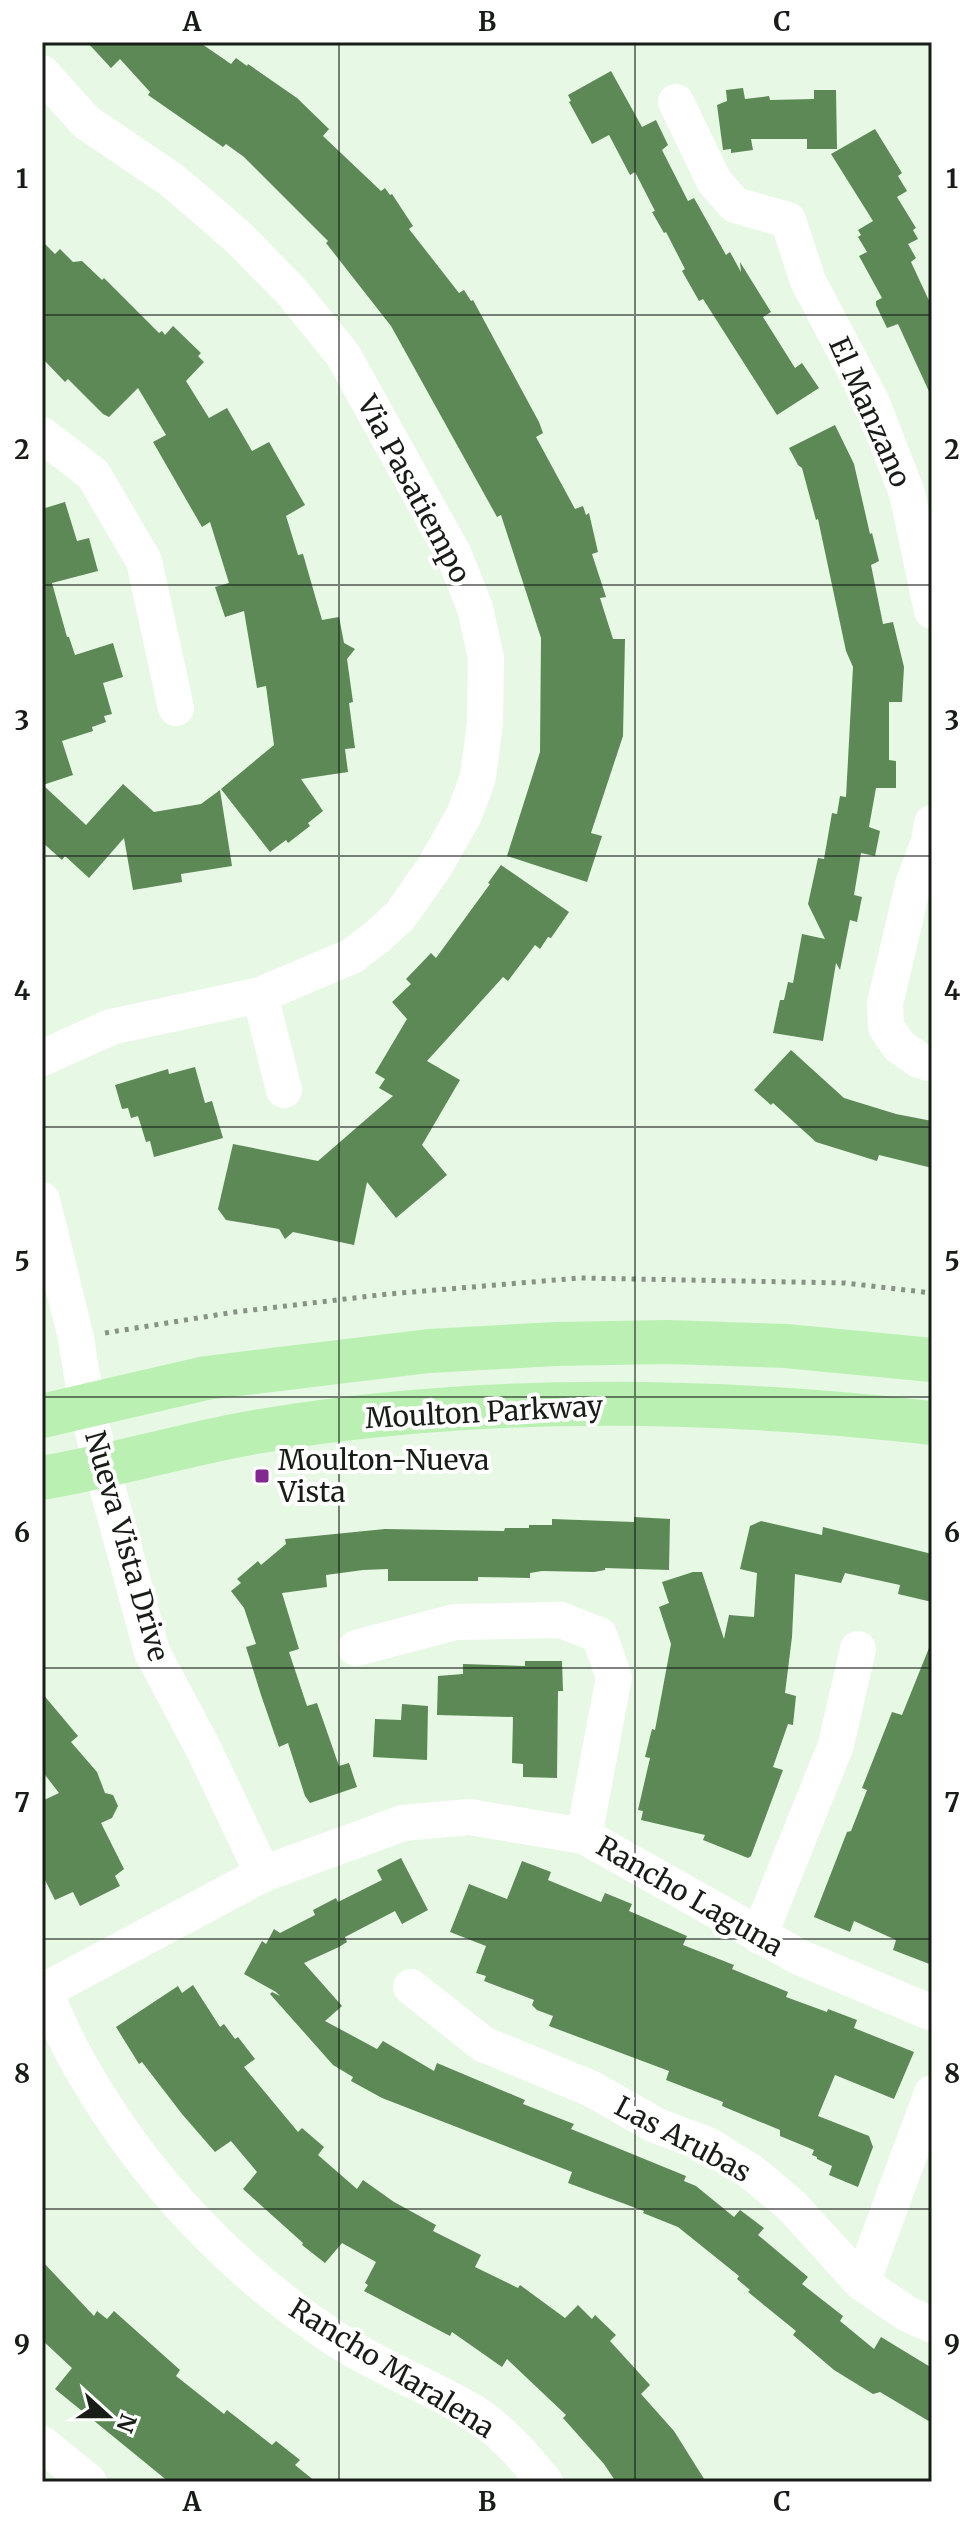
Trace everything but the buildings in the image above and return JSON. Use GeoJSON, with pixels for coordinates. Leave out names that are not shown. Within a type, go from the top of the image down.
{"type":"FeatureCollection","features":[{"type":"Feature","properties":{"kind":"main road","name":"Moulton Parkway"},"geometry":{"type":"LineString","coordinates":[[42,1416],[206,1378],[461,1349],[669,1342],[786,1346],[932,1360]]}},
{"type":"Feature","properties":{"kind":"main road","name":"Moulton Parkway"},"geometry":{"type":"LineString","coordinates":[[42,1478],[102,1468],[260,1431],[478,1408],[569,1403],[716,1407],[932,1423]]}},
{"type":"Feature","properties":{"kind":"street","name":"Via Pasatiempo"},"geometry":{"type":"LineString","coordinates":[[42,73],[86,122],[173,181],[238,237],[299,301],[343,355],[454,555],[475,608],[486,658],[485,723],[478,777],[464,815],[435,866],[400,916],[378,936],[352,956],[260,995],[111,1027],[42,1058]]}},
{"type":"Feature","properties":{"kind":"street","name":"El Manzano"},"geometry":{"type":"LineString","coordinates":[[676,102],[714,181],[735,205],[788,220],[808,281],[872,403],[907,493],[932,611]]}},
{"type":"Feature","properties":{"kind":"street"},"geometry":{"type":"LineString","coordinates":[[42,435],[93,474],[144,561],[176,708]]}},
{"type":"Feature","properties":{"kind":"street"},"geometry":{"type":"LineString","coordinates":[[931,835],[913,885],[885,1004],[886,1027],[899,1046],[919,1060],[932,1064]]}},
{"type":"Feature","properties":{"kind":"street"},"geometry":{"type":"LineString","coordinates":[[260,995],[284,1090]]}},
{"type":"Feature","properties":{"kind":"street","name":"Nueva Vista Drive"},"geometry":{"type":"LineString","coordinates":[[42,1200],[50,1222],[76,1338],[87,1407],[152,1652],[203,1748],[263,1874]]}},
{"type":"Feature","properties":{"kind":"street"},"geometry":{"type":"LineString","coordinates":[[356,1648],[455,1622],[561,1620],[599,1635],[614,1677],[584,1836]]}},
{"type":"Feature","properties":{"kind":"street"},"geometry":{"type":"LineString","coordinates":[[759,1936],[836,1745],[858,1649]]}},
{"type":"Feature","properties":{"kind":"street","name":"Rancho Laguna"},"geometry":{"type":"LineString","coordinates":[[43,1989],[263,1874],[403,1823],[469,1817],[584,1836],[799,1957],[932,2013]]}},
{"type":"Feature","properties":{"kind":"street","name":"Las Arubas"},"geometry":{"type":"LineString","coordinates":[[411,1987],[483,2044],[592,2089],[655,2125],[708,2145],[750,2171],[791,2205],[862,2283],[906,2313],[932,2325]]}},
{"type":"Feature","properties":{"kind":"street","name":"Rancho Maralena"},"geometry":{"type":"LineString","coordinates":[[43,1989],[84,2074],[135,2151],[198,2226],[265,2289],[339,2341],[469,2409],[516,2447],[545,2482]]}},
{"type":"Feature","properties":{"kind":"street"},"geometry":{"type":"LineString","coordinates":[[862,2283],[932,2093]]}},
{"type":"Feature","properties":{"kind":"street"},"geometry":{"type":"LineString","coordinates":[[42,2444],[89,2482]]}},
{"type":"Feature","properties":{"kind":"path"},"geometry":{"type":"LineString","coordinates":[[76,1338],[235,1312],[388,1294],[580,1278],[845,1283],[932,1293]]}},
{"type":"Feature","properties":{"kind":"place","name":"Moulton-Nueva Vista"},"geometry":{"type":"Point","coordinates":[262,1476]}}]}
